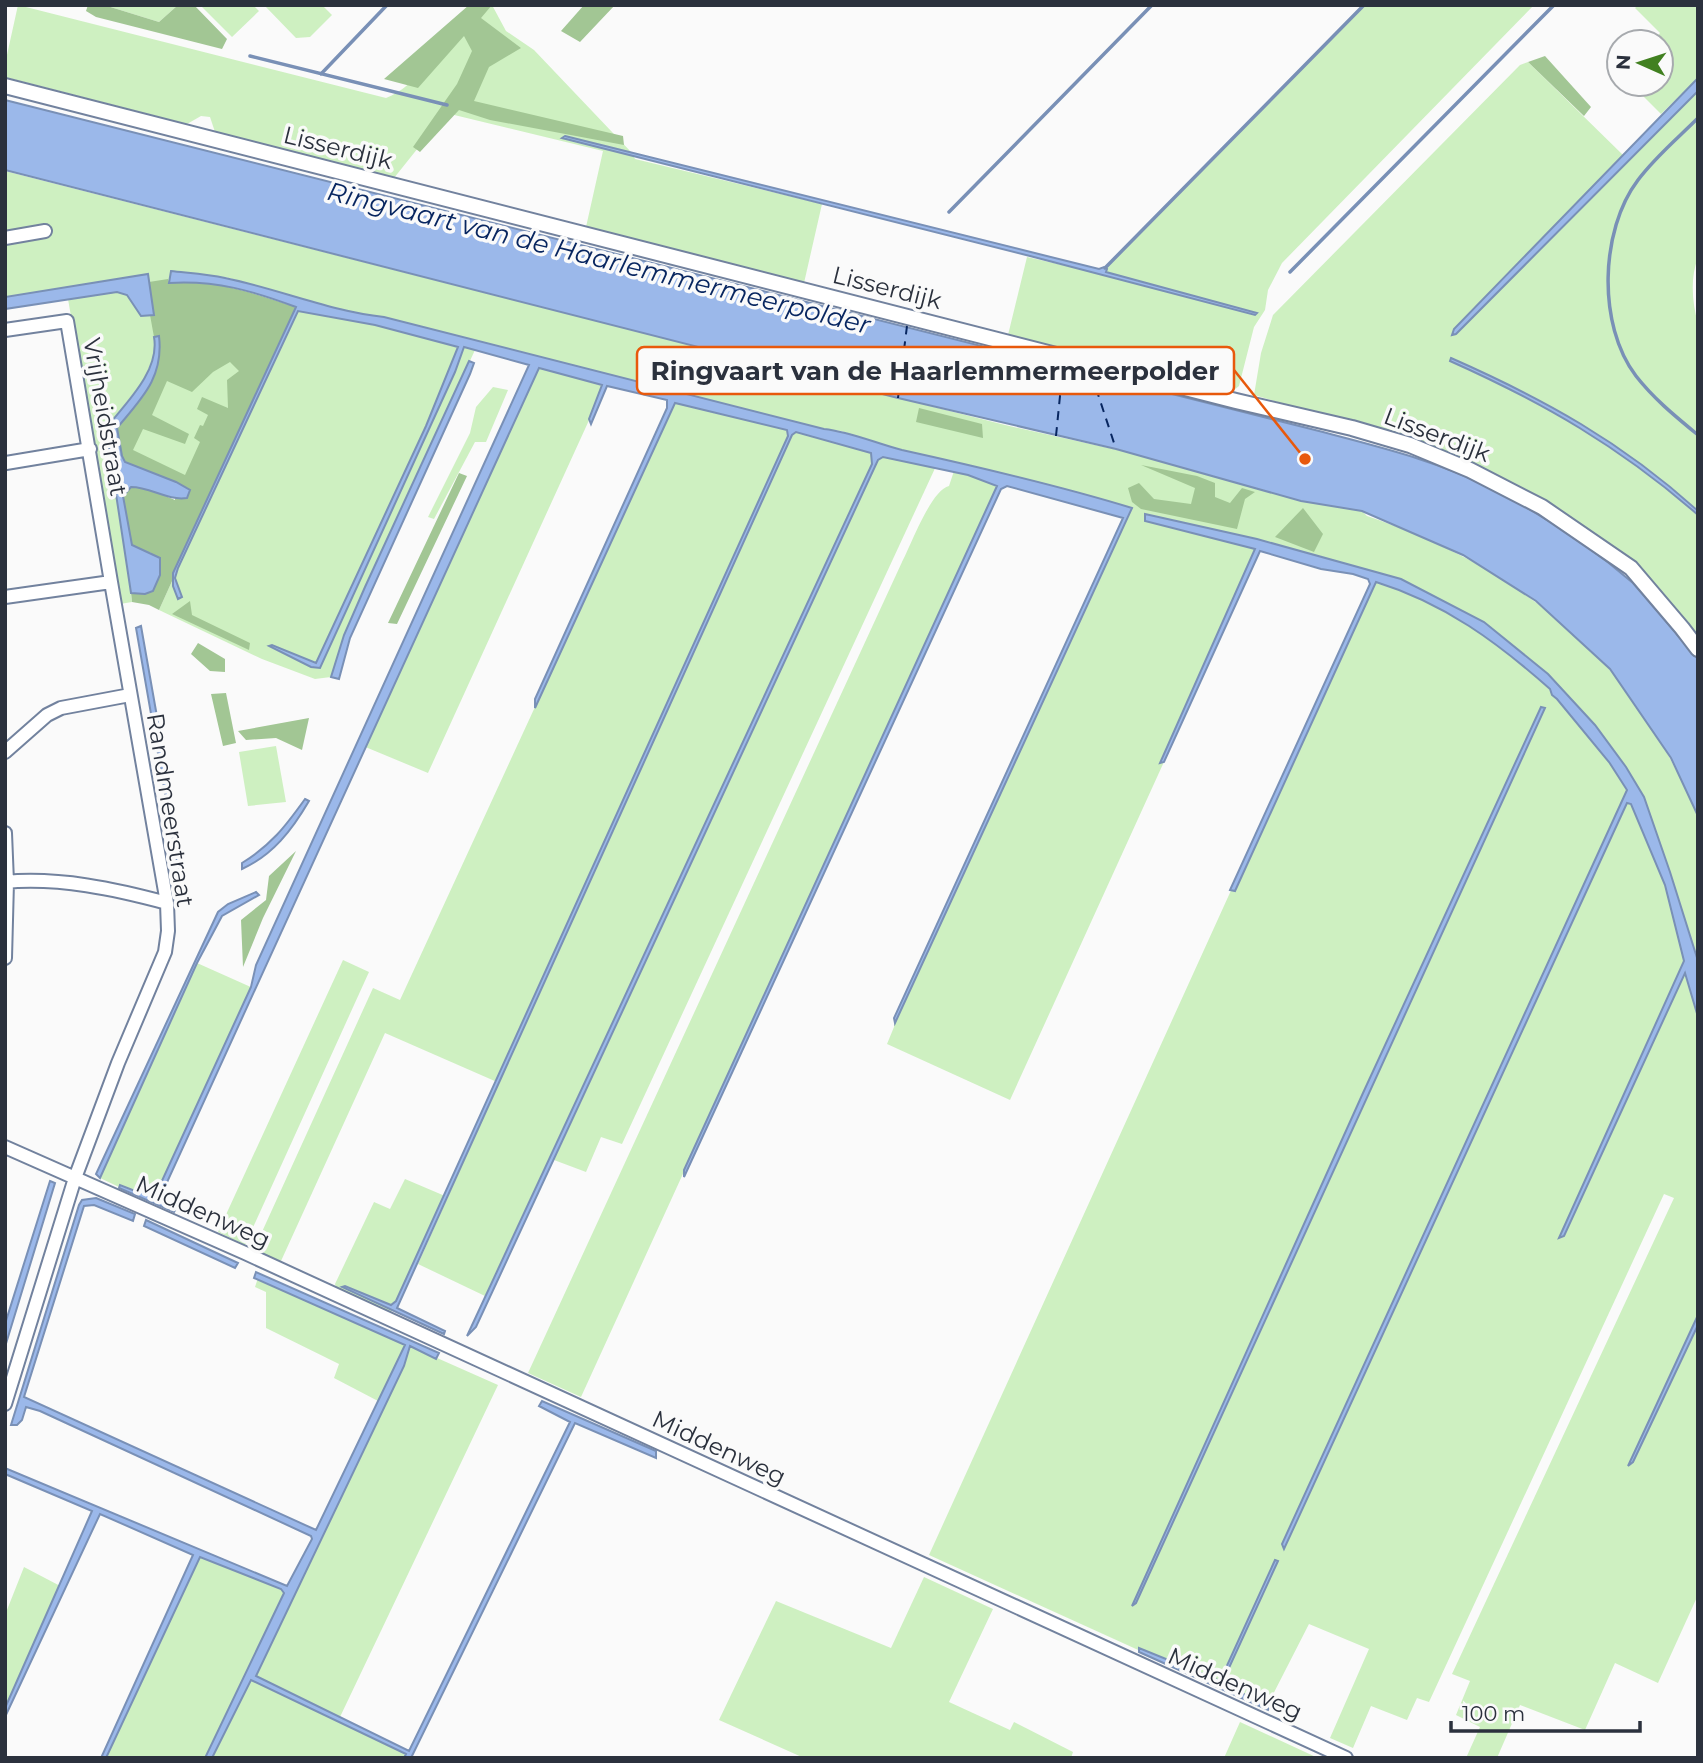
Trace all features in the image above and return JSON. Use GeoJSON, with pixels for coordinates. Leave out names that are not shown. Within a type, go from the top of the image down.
{"type":"FeatureCollection","features":[{"type":"Feature","properties":{"kind":"street","name":"Lisserdijk"},"geometry":{"type":"LineString","coordinates":[[5,86],[1410,444],[1470,470],[1542,507],[1631,568],[1698,649]]}},
{"type":"Feature","properties":{"kind":"street"},"geometry":{"type":"LineString","coordinates":[[5,238],[45,231]]}},
{"type":"Feature","properties":{"kind":"street","name":"Vrijheidstraat"},"geometry":{"type":"LineString","coordinates":[[5,330],[67,321],[111,582]]}},
{"type":"Feature","properties":{"kind":"street"},"geometry":{"type":"LineString","coordinates":[[6,463],[90,449]]}},
{"type":"Feature","properties":{"kind":"street"},"geometry":{"type":"LineString","coordinates":[[5,597],[111,582]]}},
{"type":"Feature","properties":{"kind":"street","name":"Randmeerstraat"},"geometry":{"type":"LineString","coordinates":[[6,1400],[75,1178],[118,1063],[165,952],[168,931],[167,903],[111,582]]}},
{"type":"Feature","properties":{"kind":"street"},"geometry":{"type":"LineString","coordinates":[[5,752],[47,715],[61,708],[130,695]]}},
{"type":"Feature","properties":{"kind":"street"},"geometry":{"type":"LineString","coordinates":[[5,833],[5,958]]}},
{"type":"Feature","properties":{"kind":"street"},"geometry":{"type":"LineString","coordinates":[[6,882],[94,886],[167,903]]}},
{"type":"Feature","properties":{"kind":"street","name":"Middenweg"},"geometry":{"type":"LineString","coordinates":[[5,1146],[246,1253],[1346,1758]]}},
{"type":"Feature","properties":{"kind":"green space"},"geometry":{"type":"Polygon","coordinates":[[[18,5],[386,98],[397,93],[416,77],[456,31],[492,5],[506,31],[534,50],[635,159],[822,204],[804,283],[586,227],[603,151],[446,113],[394,178],[215,132],[210,117],[201,116],[187,124],[5,77],[5,64],[18,5]]]}},
{"type":"Feature","properties":{"kind":"green space"},"geometry":{"type":"Polygon","coordinates":[[[88,5],[104,5],[159,22],[178,5],[194,5],[227,39],[222,49],[96,17],[86,11],[88,5]]]}},
{"type":"Feature","properties":{"kind":"green space"},"geometry":{"type":"Polygon","coordinates":[[[104,5],[178,5],[159,22],[104,5]]]}},
{"type":"Feature","properties":{"kind":"green space"},"geometry":{"type":"Polygon","coordinates":[[[200,5],[253,5],[259,11],[232,37],[200,5]]]}},
{"type":"Feature","properties":{"kind":"green space"},"geometry":{"type":"Polygon","coordinates":[[[264,5],[322,5],[332,15],[310,37],[296,38],[264,5]]]}},
{"type":"Feature","properties":{"kind":"green space"},"geometry":{"type":"Polygon","coordinates":[[[469,5],[492,5],[481,18],[521,48],[489,67],[474,101],[623,136],[624,145],[490,120],[459,110],[420,152],[413,147],[457,84],[472,51],[464,36],[418,88],[384,79],[469,5]]]}},
{"type":"Feature","properties":{"kind":"green space"},"geometry":{"type":"Polygon","coordinates":[[[584,5],[615,5],[580,42],[561,31],[584,5]]]}},
{"type":"Feature","properties":{"kind":"green space"},"geometry":{"type":"Polygon","coordinates":[[[1364,5],[1534,5],[1282,263],[1268,290],[1265,310],[1254,327],[1239,386],[1233,391],[1008,335],[1027,257],[1102,274],[1105,272],[1105,268],[1364,5]]]}},
{"type":"Feature","properties":{"kind":"green space"},"geometry":{"type":"Polygon","coordinates":[[[1638,5],[1698,5],[1698,78],[1661,114],[1645,98],[1675,98],[1675,28],[1655,28],[1635,8],[1638,5]]]}},
{"type":"Feature","properties":{"kind":"green space"},"geometry":{"type":"Polygon","coordinates":[[[1545,56],[1591,107],[1584,116],[1528,62],[1545,56]]]}},
{"type":"Feature","properties":{"kind":"green space"},"geometry":{"type":"Polygon","coordinates":[[[1528,62],[1623,155],[1452,334],[1456,334],[1698,91],[1698,258],[1693,290],[1698,323],[1698,511],[1642,465],[1581,424],[1517,389],[1451,358],[1450,360],[1580,428],[1640,468],[1698,515],[1698,640],[1630,562],[1603,540],[1514,484],[1432,448],[1254,395],[1261,353],[1273,315],[1520,65],[1528,62]]]}},
{"type":"Feature","properties":{"kind":"green space"},"geometry":{"type":"Polygon","coordinates":[[[5,171],[1005,425],[1145,456],[1362,511],[1367,516],[1428,540],[1485,569],[1563,624],[1621,682],[1641,708],[1698,815],[1698,1595],[1658,1683],[1615,1663],[1585,1730],[1520,1705],[1497,1758],[1466,1758],[1480,1727],[1456,1715],[1470,1681],[1452,1674],[1674,1198],[1664,1194],[1429,1702],[1417,1698],[1407,1720],[1371,1706],[1353,1748],[1330,1738],[1369,1649],[1309,1624],[1266,1708],[929,1555],[1373,578],[1312,560],[1260,551],[1010,1100],[887,1044],[894,1027],[894,1018],[1126,513],[1000,480],[581,1397],[528,1373],[916,532],[935,497],[949,486],[955,468],[841,431],[824,429],[384,317],[355,314],[225,277],[169,283],[200,281],[296,307],[206,502],[125,462],[156,350],[144,380],[106,428],[132,602],[120,604],[68,299],[117,292],[127,295],[141,316],[154,315],[148,275],[5,297],[5,171]]]}},
{"type":"Feature","properties":{"kind":"green space"},"geometry":{"type":"Polygon","coordinates":[[[168,279],[169,283],[219,285],[296,307],[173,573],[173,579],[159,610],[132,602],[131,593],[145,594],[151,553],[132,546],[123,496],[131,487],[144,487],[175,500],[176,482],[125,462],[117,428],[149,387],[158,365],[159,337],[154,337],[150,315],[154,314],[149,282],[168,279]],[[230,362],[213,372],[192,392],[167,381],[152,415],[189,434],[185,444],[143,429],[133,450],[185,475],[200,442],[194,438],[208,415],[197,409],[202,397],[228,408],[227,380],[239,371],[230,362]]]}},
{"type":"Feature","properties":{"kind":"green space"},"geometry":{"type":"Polygon","coordinates":[[[298,311],[375,325],[458,347],[426,426],[316,664],[311,662],[320,668],[464,347],[475,350],[365,587],[344,635],[331,677],[315,679],[262,659],[159,610],[173,579],[173,586],[181,597],[175,578],[178,568],[298,311]]]}},
{"type":"Feature","properties":{"kind":"green space"},"geometry":{"type":"Polygon","coordinates":[[[539,368],[606,383],[428,773],[363,746],[539,368]]]}},
{"type":"Feature","properties":{"kind":"green space"},"geometry":{"type":"Polygon","coordinates":[[[493,387],[508,390],[486,442],[475,442],[434,519],[428,517],[470,433],[476,407],[493,387]]]}},
{"type":"Feature","properties":{"kind":"green space"},"geometry":{"type":"Polygon","coordinates":[[[675,403],[787,430],[788,436],[628,794],[792,434],[796,432],[871,453],[872,464],[485,1296],[418,1264],[563,939],[497,1082],[385,1033],[281,1261],[258,1252],[256,1249],[261,1234],[373,988],[400,1000],[675,403]]]}},
{"type":"Feature","properties":{"kind":"green space"},"geometry":{"type":"Polygon","coordinates":[[[919,408],[982,424],[983,438],[916,422],[919,408]]]}},
{"type":"Feature","properties":{"kind":"green space"},"geometry":{"type":"Polygon","coordinates":[[[883,457],[937,464],[622,1144],[601,1137],[586,1172],[554,1160],[878,460],[883,457]]]}},
{"type":"Feature","properties":{"kind":"green space"},"geometry":{"type":"Polygon","coordinates":[[[1141,465],[1197,476],[1215,483],[1215,497],[1230,503],[1242,488],[1255,492],[1245,499],[1237,529],[1141,509],[1132,502],[1128,488],[1139,483],[1154,499],[1191,504],[1195,488],[1141,465]]]}},
{"type":"Feature","properties":{"kind":"green space"},"geometry":{"type":"Polygon","coordinates":[[[459,473],[467,476],[397,624],[388,623],[459,473]]]}},
{"type":"Feature","properties":{"kind":"green space"},"geometry":{"type":"Polygon","coordinates":[[[1303,508],[1323,534],[1314,552],[1275,537],[1303,508]]]}},
{"type":"Feature","properties":{"kind":"green space"},"geometry":{"type":"Polygon","coordinates":[[[190,601],[192,615],[250,643],[249,650],[172,614],[190,601]]]}},
{"type":"Feature","properties":{"kind":"green space"},"geometry":{"type":"Polygon","coordinates":[[[198,643],[225,659],[225,672],[210,671],[191,654],[198,643]]]}},
{"type":"Feature","properties":{"kind":"green space"},"geometry":{"type":"Polygon","coordinates":[[[226,693],[236,743],[223,746],[211,694],[226,693]]]}},
{"type":"Feature","properties":{"kind":"green space"},"geometry":{"type":"Polygon","coordinates":[[[309,718],[302,750],[276,738],[246,740],[238,731],[309,718]]]}},
{"type":"Feature","properties":{"kind":"green space"},"geometry":{"type":"Polygon","coordinates":[[[276,746],[286,802],[248,806],[239,752],[276,746]]]}},
{"type":"Feature","properties":{"kind":"green space"},"geometry":{"type":"Polygon","coordinates":[[[296,851],[263,918],[243,967],[241,920],[266,900],[269,876],[296,851]]]}},
{"type":"Feature","properties":{"kind":"green space"},"geometry":{"type":"Polygon","coordinates":[[[343,960],[369,972],[245,1245],[218,1232],[343,960]]]}},
{"type":"Feature","properties":{"kind":"green space"},"geometry":{"type":"Polygon","coordinates":[[[197,963],[253,988],[155,1204],[100,1178],[197,963]]]}},
{"type":"Feature","properties":{"kind":"green space"},"geometry":{"type":"Polygon","coordinates":[[[405,1179],[445,1196],[396,1301],[392,1305],[343,1287],[392,1310],[390,1316],[337,1290],[335,1284],[374,1202],[390,1209],[405,1179]]]}},
{"type":"Feature","properties":{"kind":"green space"},"geometry":{"type":"Polygon","coordinates":[[[258,1278],[406,1345],[378,1401],[334,1378],[339,1364],[266,1328],[266,1292],[255,1287],[258,1278]]]}},
{"type":"Feature","properties":{"kind":"green space"},"geometry":{"type":"Polygon","coordinates":[[[410,1346],[498,1385],[340,1717],[256,1676],[256,1673],[404,1366],[410,1346]]]}},
{"type":"Feature","properties":{"kind":"green space"},"geometry":{"type":"Polygon","coordinates":[[[198,1553],[287,1591],[216,1748],[251,1680],[406,1754],[405,1758],[105,1758],[198,1553]]]}},
{"type":"Feature","properties":{"kind":"green space"},"geometry":{"type":"Polygon","coordinates":[[[24,1567],[64,1588],[5,1717],[5,1615],[24,1567]]]}},
{"type":"Feature","properties":{"kind":"green space"},"geometry":{"type":"Polygon","coordinates":[[[924,1577],[993,1609],[949,1702],[1010,1730],[1014,1722],[1073,1752],[1071,1758],[804,1758],[719,1720],[776,1601],[891,1648],[924,1577]]]}},
{"type":"Feature","properties":{"kind":"green space"},"geometry":{"type":"Polygon","coordinates":[[[1240,1722],[1318,1758],[1224,1758],[1240,1722]]]}},
{"type":"Feature","properties":{"kind":"water"},"geometry":{"type":"Polygon","coordinates":[[[1698,78],[1698,91],[1456,334],[1452,335],[1454,329],[1698,78]]]}},
{"type":"Feature","properties":{"kind":"water"},"geometry":{"type":"Polygon","coordinates":[[[5,100],[1323,432],[1406,455],[1467,477],[1544,518],[1616,569],[1633,583],[1698,659],[1698,816],[1671,758],[1610,669],[1536,601],[1463,555],[1362,511],[1301,501],[1116,449],[898,398],[5,170],[5,100]]]}},
{"type":"Feature","properties":{"kind":"water"},"geometry":{"type":"Polygon","coordinates":[[[565,136],[1099,269],[1104,267],[1106,272],[1257,313],[1255,315],[562,138],[565,136]]]}},
{"type":"Feature","properties":{"kind":"water"},"geometry":{"type":"Polygon","coordinates":[[[171,271],[245,283],[324,305],[384,317],[902,450],[1047,484],[1132,508],[895,1023],[894,1018],[1123,518],[1007,486],[1001,489],[684,1177],[684,1170],[997,486],[968,475],[883,457],[878,460],[476,1327],[467,1336],[872,464],[871,453],[796,432],[792,435],[397,1308],[445,1331],[444,1334],[342,1287],[391,1305],[396,1301],[788,436],[787,430],[675,403],[535,708],[535,699],[667,408],[667,400],[607,386],[591,424],[589,419],[602,385],[539,368],[163,1191],[161,1200],[177,1207],[174,1212],[119,1188],[120,1185],[135,1191],[161,1183],[251,987],[256,965],[529,365],[464,347],[320,668],[311,667],[269,646],[316,663],[426,426],[458,347],[375,325],[298,311],[178,568],[175,578],[182,597],[178,599],[173,586],[173,573],[296,307],[234,288],[203,283],[169,283],[171,271]]]}},
{"type":"Feature","properties":{"kind":"water"},"geometry":{"type":"Polygon","coordinates":[[[148,274],[154,315],[141,316],[127,295],[117,292],[5,309],[5,297],[148,274]]]}},
{"type":"Feature","properties":{"kind":"water"},"geometry":{"type":"Polygon","coordinates":[[[159,336],[158,364],[149,387],[117,428],[122,456],[125,462],[190,490],[187,498],[180,498],[131,487],[123,496],[132,545],[160,558],[160,575],[153,591],[145,594],[131,593],[106,428],[147,374],[152,362],[154,337],[159,336]]]}},
{"type":"Feature","properties":{"kind":"water"},"geometry":{"type":"Polygon","coordinates":[[[1451,358],[1550,406],[1611,443],[1669,486],[1698,511],[1698,515],[1610,447],[1549,410],[1450,361],[1451,358]]]}},
{"type":"Feature","properties":{"kind":"water"},"geometry":{"type":"Polygon","coordinates":[[[469,361],[474,363],[470,374],[350,638],[339,679],[331,677],[344,635],[469,361]]]}},
{"type":"Feature","properties":{"kind":"water"},"geometry":{"type":"Polygon","coordinates":[[[1145,514],[1257,539],[1401,579],[1484,622],[1548,674],[1595,725],[1626,767],[1644,797],[1698,961],[1698,1017],[1685,973],[1564,1236],[1559,1238],[1684,961],[1665,885],[1631,804],[1627,803],[1284,1549],[1282,1544],[1627,790],[1609,762],[1552,695],[1550,689],[1530,672],[1490,640],[1447,613],[1376,582],[1235,891],[1230,890],[1370,584],[1368,579],[1353,574],[1321,569],[1260,551],[1164,762],[1160,763],[1255,549],[1145,521],[1145,514]]]}},
{"type":"Feature","properties":{"kind":"water"},"geometry":{"type":"Polygon","coordinates":[[[141,626],[185,875],[179,874],[136,628],[141,626]]]}},
{"type":"Feature","properties":{"kind":"water"},"geometry":{"type":"Polygon","coordinates":[[[1541,707],[1545,708],[1136,1603],[1132,1606],[1363,1093],[1541,707]]]}},
{"type":"Feature","properties":{"kind":"water"},"geometry":{"type":"Polygon","coordinates":[[[305,799],[309,801],[281,841],[263,857],[242,869],[242,863],[277,835],[305,799]]]}},
{"type":"Feature","properties":{"kind":"water"},"geometry":{"type":"Polygon","coordinates":[[[256,892],[259,895],[222,916],[197,963],[100,1178],[96,1174],[218,912],[228,904],[256,892]]]}},
{"type":"Feature","properties":{"kind":"water"},"geometry":{"type":"Polygon","coordinates":[[[50,1181],[55,1183],[5,1347],[5,1324],[50,1181]]]}},
{"type":"Feature","properties":{"kind":"water"},"geometry":{"type":"Polygon","coordinates":[[[96,1198],[135,1214],[133,1221],[94,1205],[84,1206],[24,1397],[316,1530],[405,1345],[254,1278],[256,1272],[439,1353],[436,1359],[410,1346],[404,1366],[256,1676],[409,1751],[570,1422],[539,1406],[542,1401],[656,1451],[656,1458],[575,1423],[411,1758],[404,1758],[406,1754],[251,1680],[212,1758],[205,1758],[284,1593],[281,1589],[200,1557],[106,1758],[101,1758],[193,1555],[100,1514],[5,1717],[5,1708],[92,1511],[5,1474],[5,1468],[287,1586],[312,1539],[311,1536],[40,1411],[26,1407],[22,1420],[17,1425],[11,1425],[79,1205],[82,1200],[96,1198]]]}},
{"type":"Feature","properties":{"kind":"water"},"geometry":{"type":"Polygon","coordinates":[[[146,1220],[238,1263],[235,1268],[144,1226],[146,1220]]]}},
{"type":"Feature","properties":{"kind":"water"},"geometry":{"type":"Polygon","coordinates":[[[1698,1315],[1698,1325],[1633,1462],[1628,1466],[1698,1315]]]}},
{"type":"Feature","properties":{"kind":"water"},"geometry":{"type":"Polygon","coordinates":[[[1275,1560],[1278,1561],[1222,1683],[1269,1707],[1268,1710],[1139,1652],[1139,1648],[1220,1681],[1275,1560]]]}},
{"type":"Feature","properties":{"kind":"waterway"},"geometry":{"type":"LineString","coordinates":[[321,74],[387,5]]}},
{"type":"Feature","properties":{"kind":"waterway"},"geometry":{"type":"LineString","coordinates":[[949,212],[1152,5]]}},
{"type":"Feature","properties":{"kind":"waterway"},"geometry":{"type":"LineString","coordinates":[[1105,268],[1364,5]]}},
{"type":"Feature","properties":{"kind":"waterway"},"geometry":{"type":"LineString","coordinates":[[1290,272],[1554,5]]}},
{"type":"Feature","properties":{"kind":"waterway"},"geometry":{"type":"LineString","coordinates":[[250,56],[447,105]]}},
{"type":"Feature","properties":{"kind":"waterway"},"geometry":{"type":"LineString","coordinates":[[1698,118],[1652,163],[1625,201],[1610,251],[1608,278],[1609,305],[1623,355],[1650,392],[1698,435]]}},
{"type":"Feature","properties":{"kind":"ferry route"},"geometry":{"type":"LineString","coordinates":[[898,398],[907,326]]}},
{"type":"Feature","properties":{"kind":"ferry route"},"geometry":{"type":"LineString","coordinates":[[1056,436],[1063,366]]}},
{"type":"Feature","properties":{"kind":"ferry route"},"geometry":{"type":"LineString","coordinates":[[1091,373],[1116,449]]}},
{"type":"Feature","properties":{"kind":"place","name":"Ringvaart van de Haarlemmermeerpolder"},"geometry":{"type":"Point","coordinates":[1305,459]}}]}
